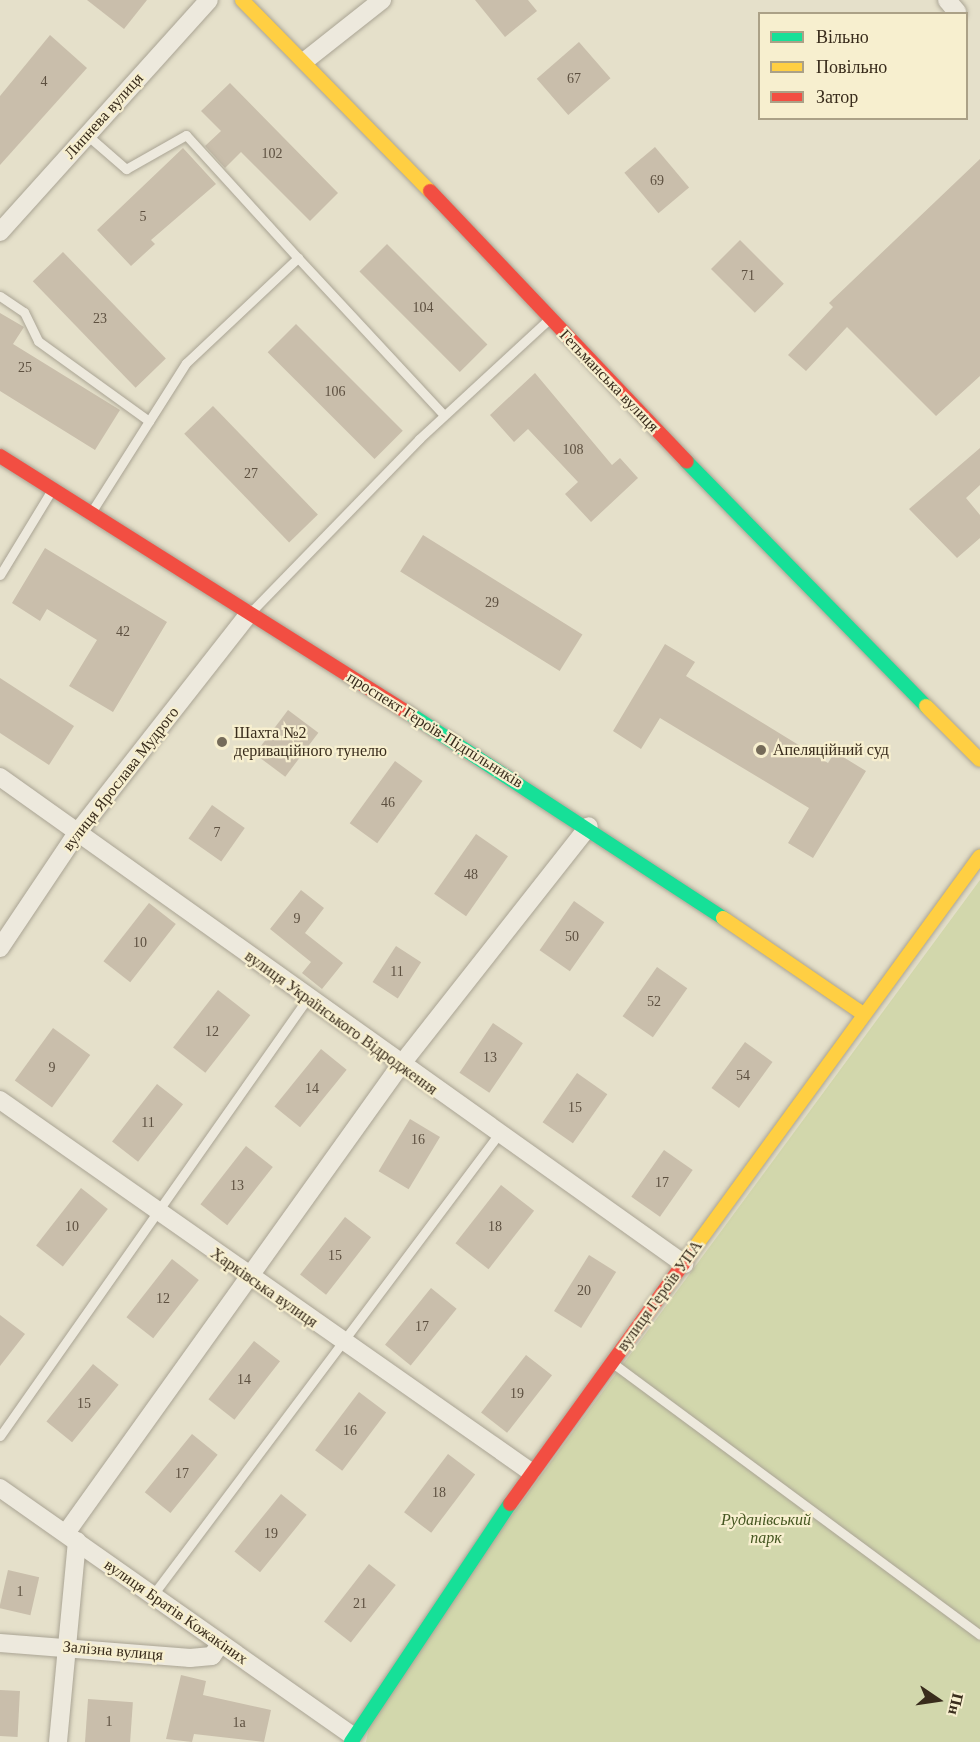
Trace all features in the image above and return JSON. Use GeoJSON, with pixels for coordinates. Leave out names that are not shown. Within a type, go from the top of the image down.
{"type":"FeatureCollection","features":[{"type":"Feature","properties":{"kind":"street","name":"Липнева вулиця"},"geometry":{"type":"LineString","coordinates":[[0,232],[209,0]]}},
{"type":"Feature","properties":{"kind":"street","name":"Гетьманська вулиця"},"geometry":{"type":"LineString","coordinates":[[242,0],[306,60],[549,318],[980,760]]}},
{"type":"Feature","properties":{"kind":"street"},"geometry":{"type":"LineString","coordinates":[[306,60],[382,0]]}},
{"type":"Feature","properties":{"kind":"street","name":"проспект Героїв-Підпільників"},"geometry":{"type":"LineString","coordinates":[[0,456],[589,826],[862,1014]]}},
{"type":"Feature","properties":{"kind":"street","name":"вулиця Ярослава Мудрого"},"geometry":{"type":"LineString","coordinates":[[0,948],[77,833],[249,614]]}},
{"type":"Feature","properties":{"kind":"street","name":"вулиця Українського Відродження"},"geometry":{"type":"LineString","coordinates":[[0,777],[400,1066],[684,1264]]}},
{"type":"Feature","properties":{"kind":"street"},"geometry":{"type":"LineString","coordinates":[[58,1742],[72,1537],[249,1278],[400,1066],[589,826]]}},
{"type":"Feature","properties":{"kind":"street","name":"вулиця Героїв УПА"},"geometry":{"type":"LineString","coordinates":[[351,1738],[531,1472],[684,1264],[862,1014],[980,856]]}},
{"type":"Feature","properties":{"kind":"street","name":"Харківська вулиця"},"geometry":{"type":"LineString","coordinates":[[0,1100],[249,1278],[531,1472]]}},
{"type":"Feature","properties":{"kind":"street","name":"вулиця Братів Кожакіних"},"geometry":{"type":"LineString","coordinates":[[0,1488],[72,1537],[351,1738]]}},
{"type":"Feature","properties":{"kind":"street","name":"Залізна вулиця"},"geometry":{"type":"LineString","coordinates":[[0,1643],[64,1646],[190,1658],[212,1656],[220,1644]]}},
{"type":"Feature","properties":{"kind":"lane"},"geometry":{"type":"LineString","coordinates":[[87,135],[126,169],[186,135],[444,415]]}},
{"type":"Feature","properties":{"kind":"lane"},"geometry":{"type":"LineString","coordinates":[[90,513],[186,363],[298,258]]}},
{"type":"Feature","properties":{"kind":"lane"},"geometry":{"type":"LineString","coordinates":[[0,296],[24,312],[38,342],[149,421]]}},
{"type":"Feature","properties":{"kind":"lane"},"geometry":{"type":"LineString","coordinates":[[249,614],[444,415],[549,318]]}},
{"type":"Feature","properties":{"kind":"lane"},"geometry":{"type":"LineString","coordinates":[[0,575],[52,489]]}},
{"type":"Feature","properties":{"kind":"lane"},"geometry":{"type":"LineString","coordinates":[[0,1436],[307,999]]}},
{"type":"Feature","properties":{"kind":"lane"},"geometry":{"type":"LineString","coordinates":[[152,1596],[340,1341],[498,1135]]}},
{"type":"Feature","properties":{"kind":"lane"},"geometry":{"type":"LineString","coordinates":[[612,1362],[980,1635]]}},
{"type":"Feature","properties":{"kind":"green space","name":"Руданівський парк"},"geometry":{"type":"Polygon","coordinates":[[[980,880],[980,1742],[366,1742],[374,1702],[980,880]]]}},
{"type":"Feature","properties":{"kind":"building"},"geometry":{"type":"Polygon","coordinates":[[[87,0],[147,0],[124,29],[87,0]]]}},
{"type":"Feature","properties":{"kind":"building"},"geometry":{"type":"Polygon","coordinates":[[[475,0],[528,0],[537,11],[505,37],[475,0]]]}},
{"type":"Feature","properties":{"kind":"building"},"geometry":{"type":"Polygon","coordinates":[[[50,35],[87,68],[0,165],[0,96],[50,35]]]}},
{"type":"Feature","properties":{"kind":"building"},"geometry":{"type":"Polygon","coordinates":[[[579,42],[610,78],[568,115],[537,79],[579,42]]]}},
{"type":"Feature","properties":{"kind":"building"},"geometry":{"type":"Polygon","coordinates":[[[230,83],[338,193],[310,221],[241,152],[225,168],[205,146],[221,131],[201,111],[230,83]]]}},
{"type":"Feature","properties":{"kind":"building"},"geometry":{"type":"Polygon","coordinates":[[[655,147],[689,188],[658,213],[624,173],[655,147]]]}},
{"type":"Feature","properties":{"kind":"building"},"geometry":{"type":"Polygon","coordinates":[[[183,148],[216,184],[151,240],[155,244],[131,266],[97,230],[183,148]]]}},
{"type":"Feature","properties":{"kind":"building"},"geometry":{"type":"Polygon","coordinates":[[[980,159],[980,376],[936,416],[847,327],[806,371],[788,355],[833,307],[829,303],[980,159]]]}},
{"type":"Feature","properties":{"kind":"building"},"geometry":{"type":"Polygon","coordinates":[[[740,240],[784,284],[755,313],[711,269],[740,240]]]}},
{"type":"Feature","properties":{"kind":"building"},"geometry":{"type":"Polygon","coordinates":[[[387,244],[487,344],[460,372],[359,272],[387,244]]]}},
{"type":"Feature","properties":{"kind":"building"},"geometry":{"type":"Polygon","coordinates":[[[63,252],[166,358],[136,388],[33,281],[63,252]]]}},
{"type":"Feature","properties":{"kind":"building"},"geometry":{"type":"Polygon","coordinates":[[[0,313],[24,327],[13,344],[120,410],[95,450],[0,391],[0,313]]]}},
{"type":"Feature","properties":{"kind":"building"},"geometry":{"type":"Polygon","coordinates":[[[296,324],[403,431],[374,459],[268,352],[296,324]]]}},
{"type":"Feature","properties":{"kind":"building"},"geometry":{"type":"Polygon","coordinates":[[[535,373],[612,465],[620,458],[638,478],[591,522],[565,494],[578,482],[528,429],[514,442],[490,415],[535,373]]]}},
{"type":"Feature","properties":{"kind":"building"},"geometry":{"type":"Polygon","coordinates":[[[213,406],[318,515],[289,542],[184,434],[213,406]]]}},
{"type":"Feature","properties":{"kind":"building"},"geometry":{"type":"Polygon","coordinates":[[[980,448],[980,485],[966,498],[980,515],[980,538],[957,558],[909,509],[980,448]]]}},
{"type":"Feature","properties":{"kind":"building"},"geometry":{"type":"Polygon","coordinates":[[[423,535],[582,635],[560,671],[400,571],[423,535]]]}},
{"type":"Feature","properties":{"kind":"building"},"geometry":{"type":"Polygon","coordinates":[[[45,548],[167,622],[113,712],[69,686],[97,640],[47,609],[40,621],[12,603],[45,548]]]}},
{"type":"Feature","properties":{"kind":"building","name":"Апеляційний суд"},"geometry":{"type":"Polygon","coordinates":[[[665,644],[695,662],[686,676],[828,763],[835,752],[866,771],[813,858],[788,843],[809,808],[660,718],[641,749],[613,731],[665,644]]]}},
{"type":"Feature","properties":{"kind":"building"},"geometry":{"type":"Polygon","coordinates":[[[0,678],[74,726],[49,765],[0,733],[0,678]]]}},
{"type":"Feature","properties":{"kind":"building"},"geometry":{"type":"Polygon","coordinates":[[[288,710],[318,733],[285,777],[255,754],[288,710]]]}},
{"type":"Feature","properties":{"kind":"building"},"geometry":{"type":"Polygon","coordinates":[[[395,761],[423,781],[377,843],[350,823],[395,761]]]}},
{"type":"Feature","properties":{"kind":"building"},"geometry":{"type":"Polygon","coordinates":[[[212,805],[245,828],[221,862],[188,839],[212,805]]]}},
{"type":"Feature","properties":{"kind":"building"},"geometry":{"type":"Polygon","coordinates":[[[476,834],[508,856],[466,916],[434,894],[476,834]]]}},
{"type":"Feature","properties":{"kind":"building"},"geometry":{"type":"Polygon","coordinates":[[[301,890],[324,908],[305,933],[343,963],[322,989],[302,973],[311,962],[270,929],[301,890]]]}},
{"type":"Feature","properties":{"kind":"building"},"geometry":{"type":"Polygon","coordinates":[[[574,901],[604,922],[570,971],[540,950],[574,901]]]}},
{"type":"Feature","properties":{"kind":"building"},"geometry":{"type":"Polygon","coordinates":[[[149,903],[176,924],[130,982],[103,961],[149,903]]]}},
{"type":"Feature","properties":{"kind":"building"},"geometry":{"type":"Polygon","coordinates":[[[396,946],[421,962],[398,998],[373,982],[396,946]]]}},
{"type":"Feature","properties":{"kind":"building"},"geometry":{"type":"Polygon","coordinates":[[[657,967],[687,988],[653,1037],[623,1016],[657,967]]]}},
{"type":"Feature","properties":{"kind":"building"},"geometry":{"type":"Polygon","coordinates":[[[218,990],[250,1015],[205,1073],[173,1048],[218,990]]]}},
{"type":"Feature","properties":{"kind":"building"},"geometry":{"type":"Polygon","coordinates":[[[493,1023],[523,1043],[489,1093],[459,1073],[493,1023]]]}},
{"type":"Feature","properties":{"kind":"building"},"geometry":{"type":"Polygon","coordinates":[[[53,1028],[90,1055],[52,1108],[15,1081],[53,1028]]]}},
{"type":"Feature","properties":{"kind":"building"},"geometry":{"type":"Polygon","coordinates":[[[745,1042],[773,1062],[739,1108],[711,1088],[745,1042]]]}},
{"type":"Feature","properties":{"kind":"building"},"geometry":{"type":"Polygon","coordinates":[[[321,1049],[347,1070],[300,1127],[274,1107],[321,1049]]]}},
{"type":"Feature","properties":{"kind":"building"},"geometry":{"type":"Polygon","coordinates":[[[577,1073],[607,1094],[573,1143],[543,1122],[577,1073]]]}},
{"type":"Feature","properties":{"kind":"building"},"geometry":{"type":"Polygon","coordinates":[[[157,1084],[183,1104],[138,1162],[112,1142],[157,1084]]]}},
{"type":"Feature","properties":{"kind":"building"},"geometry":{"type":"Polygon","coordinates":[[[410,1119],[440,1137],[409,1189],[379,1171],[410,1119]]]}},
{"type":"Feature","properties":{"kind":"building"},"geometry":{"type":"Polygon","coordinates":[[[246,1146],[273,1167],[227,1225],[200,1204],[246,1146]]]}},
{"type":"Feature","properties":{"kind":"building"},"geometry":{"type":"Polygon","coordinates":[[[664,1150],[693,1170],[660,1217],[631,1197],[664,1150]]]}},
{"type":"Feature","properties":{"kind":"building"},"geometry":{"type":"Polygon","coordinates":[[[501,1185],[534,1211],[489,1269],[455,1243],[501,1185]]]}},
{"type":"Feature","properties":{"kind":"building"},"geometry":{"type":"Polygon","coordinates":[[[81,1188],[108,1209],[63,1266],[36,1246],[81,1188]]]}},
{"type":"Feature","properties":{"kind":"building"},"geometry":{"type":"Polygon","coordinates":[[[345,1217],[371,1237],[326,1295],[300,1275],[345,1217]]]}},
{"type":"Feature","properties":{"kind":"building"},"geometry":{"type":"Polygon","coordinates":[[[589,1255],[616,1272],[581,1328],[554,1311],[589,1255]]]}},
{"type":"Feature","properties":{"kind":"building"},"geometry":{"type":"Polygon","coordinates":[[[172,1259],[199,1280],[153,1338],[126,1317],[172,1259]]]}},
{"type":"Feature","properties":{"kind":"building"},"geometry":{"type":"Polygon","coordinates":[[[431,1288],[457,1309],[411,1365],[385,1345],[431,1288]]]}},
{"type":"Feature","properties":{"kind":"building"},"geometry":{"type":"Polygon","coordinates":[[[0,1315],[25,1334],[0,1366],[0,1315]]]}},
{"type":"Feature","properties":{"kind":"building"},"geometry":{"type":"Polygon","coordinates":[[[254,1341],[280,1361],[234,1420],[208,1399],[254,1341]]]}},
{"type":"Feature","properties":{"kind":"building"},"geometry":{"type":"Polygon","coordinates":[[[526,1355],[552,1375],[507,1433],[481,1413],[526,1355]]]}},
{"type":"Feature","properties":{"kind":"building"},"geometry":{"type":"Polygon","coordinates":[[[93,1364],[119,1385],[72,1442],[46,1422],[93,1364]]]}},
{"type":"Feature","properties":{"kind":"building"},"geometry":{"type":"Polygon","coordinates":[[[359,1392],[386,1412],[342,1471],[315,1450],[359,1392]]]}},
{"type":"Feature","properties":{"kind":"building"},"geometry":{"type":"Polygon","coordinates":[[[192,1434],[218,1455],[170,1513],[145,1492],[192,1434]]]}},
{"type":"Feature","properties":{"kind":"building"},"geometry":{"type":"Polygon","coordinates":[[[448,1454],[475,1474],[431,1533],[404,1512],[448,1454]]]}},
{"type":"Feature","properties":{"kind":"building"},"geometry":{"type":"Polygon","coordinates":[[[281,1494],[307,1515],[260,1572],[234,1552],[281,1494]]]}},
{"type":"Feature","properties":{"kind":"building"},"geometry":{"type":"Polygon","coordinates":[[[369,1564],[396,1585],[351,1642],[324,1622],[369,1564]]]}},
{"type":"Feature","properties":{"kind":"building"},"geometry":{"type":"Polygon","coordinates":[[[8,1570],[39,1577],[30,1615],[0,1608],[8,1570]]]}},
{"type":"Feature","properties":{"kind":"building"},"geometry":{"type":"Polygon","coordinates":[[[181,1675],[206,1681],[203,1695],[271,1710],[264,1742],[194,1734],[192,1742],[166,1739],[181,1675]]]}},
{"type":"Feature","properties":{"kind":"building"},"geometry":{"type":"Polygon","coordinates":[[[0,1690],[20,1691],[18,1737],[0,1736],[0,1690]]]}},
{"type":"Feature","properties":{"kind":"building"},"geometry":{"type":"Polygon","coordinates":[[[88,1699],[133,1702],[130,1742],[85,1742],[88,1699]]]}},
{"type":"Feature","properties":{"kind":"traffic: fast"},"geometry":{"type":"LineString","coordinates":[[687,462],[926,706]]}},
{"type":"Feature","properties":{"kind":"traffic: fast"},"geometry":{"type":"LineString","coordinates":[[407,712],[723,918]]}},
{"type":"Feature","properties":{"kind":"traffic: fast"},"geometry":{"type":"LineString","coordinates":[[351,1742],[510,1504]]}},
{"type":"Feature","properties":{"kind":"traffic: slow"},"geometry":{"type":"LineString","coordinates":[[242,0],[430,191]]}},
{"type":"Feature","properties":{"kind":"traffic: slow"},"geometry":{"type":"LineString","coordinates":[[926,706],[980,760]]}},
{"type":"Feature","properties":{"kind":"traffic: slow"},"geometry":{"type":"LineString","coordinates":[[690,1254],[980,856]]}},
{"type":"Feature","properties":{"kind":"traffic: slow"},"geometry":{"type":"LineString","coordinates":[[723,918],[863,1014]]}},
{"type":"Feature","properties":{"kind":"traffic: jam"},"geometry":{"type":"LineString","coordinates":[[430,191],[687,462]]}},
{"type":"Feature","properties":{"kind":"traffic: jam"},"geometry":{"type":"LineString","coordinates":[[0,456],[407,712]]}},
{"type":"Feature","properties":{"kind":"traffic: jam"},"geometry":{"type":"LineString","coordinates":[[510,1504],[690,1254]]}},
{"type":"Feature","properties":{"kind":"place","name":"Шахта №2 дериваційного тунелю"},"geometry":{"type":"Point","coordinates":[222,742]}},
{"type":"Feature","properties":{"kind":"place","name":"Апеляційний суд"},"geometry":{"type":"Point","coordinates":[761,750]}}]}
